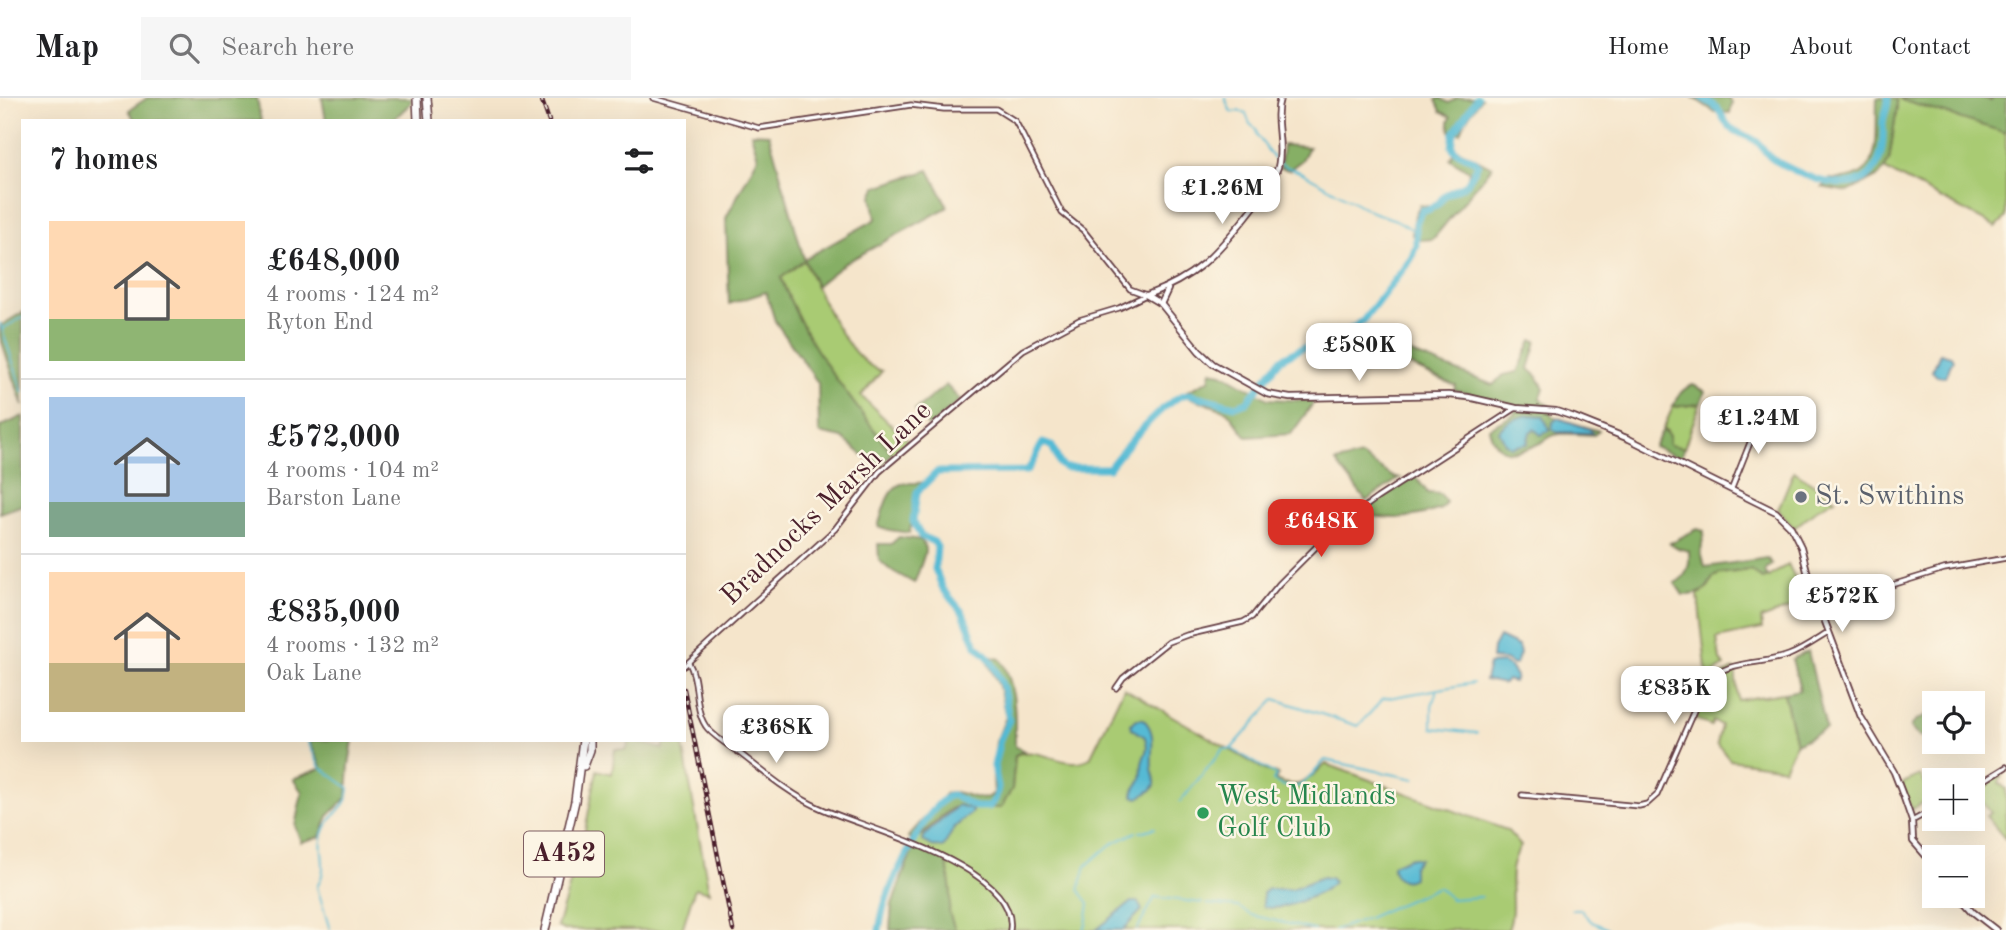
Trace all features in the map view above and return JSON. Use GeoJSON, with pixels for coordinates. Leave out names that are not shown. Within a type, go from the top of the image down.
{"type":"FeatureCollection","features":[{"type":"Feature","properties":{"kind":"highway"},"geometry":{"type":"LineString","coordinates":[[417,98],[418,119]]}},
{"type":"Feature","properties":{"kind":"highway"},"geometry":{"type":"LineString","coordinates":[[427,98],[429,119]]}},
{"type":"Feature","properties":{"kind":"highway","name":"A452"},"geometry":{"type":"LineString","coordinates":[[580,777],[583,742]]}},
{"type":"Feature","properties":{"kind":"highway","name":"A452"},"geometry":{"type":"LineString","coordinates":[[545,930],[590,742]]}},
{"type":"Feature","properties":{"kind":"street"},"geometry":{"type":"LineString","coordinates":[[653,98],[759,128],[904,105],[944,109],[996,109],[1014,121],[1062,213],[1084,231],[1130,289],[1134,302]]}},
{"type":"Feature","properties":{"kind":"street"},"geometry":{"type":"LineString","coordinates":[[1146,295],[1169,287],[1198,268],[1221,248],[1264,193],[1278,165],[1277,111],[1280,98]]}},
{"type":"Feature","properties":{"kind":"street"},"geometry":{"type":"LineString","coordinates":[[1161,304],[1169,287]]}},
{"type":"Feature","properties":{"kind":"street"},"geometry":{"type":"LineString","coordinates":[[1130,289],[1161,304],[1204,357],[1218,368],[1267,394],[1290,398],[1449,395],[1516,408],[1556,411],[1629,439],[1776,512],[1791,527],[1801,547],[1808,579],[1828,634],[1861,717],[1894,772],[1912,821],[1915,844],[1922,852]]}},
{"type":"Feature","properties":{"kind":"street","name":"Bradnocks Marsh Lane"},"geometry":{"type":"LineString","coordinates":[[686,665],[835,529],[879,472],[1023,350],[1079,320],[1134,302],[1146,295]]}},
{"type":"Feature","properties":{"kind":"street"},"geometry":{"type":"LineString","coordinates":[[1116,688],[1123,678],[1168,642],[1186,635],[1244,622],[1252,617],[1279,584],[1333,530],[1377,498],[1516,408]]}},
{"type":"Feature","properties":{"kind":"street"},"geometry":{"type":"LineString","coordinates":[[1732,488],[1761,415]]}},
{"type":"Feature","properties":{"kind":"street"},"geometry":{"type":"LineString","coordinates":[[1822,613],[1880,589],[1944,569],[2006,558]]}},
{"type":"Feature","properties":{"kind":"street"},"geometry":{"type":"LineString","coordinates":[[1522,795],[1614,806],[1647,804],[1657,795],[1706,683],[1714,674],[1726,667],[1790,655],[1828,634]]}},
{"type":"Feature","properties":{"kind":"street"},"geometry":{"type":"LineString","coordinates":[[689,663],[694,673],[703,722],[711,732],[803,799],[926,849],[978,875],[999,894],[1009,916],[1010,930]]}},
{"type":"Feature","properties":{"kind":"street"},"geometry":{"type":"LineString","coordinates":[[1985,780],[2006,767]]}},
{"type":"Feature","properties":{"kind":"street"},"geometry":{"type":"LineString","coordinates":[[1912,821],[1922,815]]}},
{"type":"Feature","properties":{"kind":"street"},"geometry":{"type":"LineString","coordinates":[[1970,908],[1996,930]]}},
{"type":"Feature","properties":{"kind":"green space"},"geometry":{"type":"Polygon","coordinates":[[[147,98],[257,98],[261,119],[134,119],[129,110],[147,98]]]}},
{"type":"Feature","properties":{"kind":"green space"},"geometry":{"type":"Polygon","coordinates":[[[322,98],[411,98],[411,103],[394,119],[326,119],[322,98]]]}},
{"type":"Feature","properties":{"kind":"green space"},"geometry":{"type":"Polygon","coordinates":[[[1440,98],[1449,103],[1457,98],[1481,98],[1461,133],[1450,131],[1451,117],[1441,111],[1436,100],[1440,98]]]}},
{"type":"Feature","properties":{"kind":"green space"},"geometry":{"type":"Polygon","coordinates":[[[1694,98],[1728,98],[1732,103],[1730,113],[1715,112],[1694,98]]]}},
{"type":"Feature","properties":{"kind":"green space"},"geometry":{"type":"Polygon","coordinates":[[[1877,98],[1897,98],[1889,161],[1879,176],[1848,192],[1822,187],[1830,179],[1861,174],[1869,165],[1876,142],[1877,98]]]}},
{"type":"Feature","properties":{"kind":"green space"},"geometry":{"type":"Polygon","coordinates":[[[1897,98],[2006,98],[2006,217],[1996,227],[1884,169],[1889,161],[1897,98]]]}},
{"type":"Feature","properties":{"kind":"green space"},"geometry":{"type":"Polygon","coordinates":[[[1980,98],[1991,101],[1993,98],[2006,98],[2006,133],[1901,100],[1980,98]]]}},
{"type":"Feature","properties":{"kind":"green space"},"geometry":{"type":"Polygon","coordinates":[[[751,133],[769,134],[804,259],[876,219],[872,196],[876,187],[929,170],[948,207],[845,263],[816,286],[804,260],[781,278],[816,348],[892,453],[879,468],[842,438],[819,433],[818,383],[775,321],[766,292],[729,304],[726,218],[758,157],[751,133]]]}},
{"type":"Feature","properties":{"kind":"green space"},"geometry":{"type":"Polygon","coordinates":[[[1283,145],[1309,147],[1302,160],[1289,170],[1280,168],[1283,145]]]}},
{"type":"Feature","properties":{"kind":"green space"},"geometry":{"type":"Polygon","coordinates":[[[1457,149],[1492,167],[1433,239],[1421,240],[1412,235],[1415,215],[1420,205],[1436,208],[1445,195],[1467,184],[1469,171],[1450,159],[1457,149]]]}},
{"type":"Feature","properties":{"kind":"green space"},"geometry":{"type":"Polygon","coordinates":[[[804,260],[835,324],[846,340],[869,365],[882,371],[861,396],[908,441],[892,453],[859,413],[829,370],[791,302],[781,278],[804,260]]]}},
{"type":"Feature","properties":{"kind":"green space"},"geometry":{"type":"Polygon","coordinates":[[[21,313],[21,400],[0,336],[0,326],[21,313]]]}},
{"type":"Feature","properties":{"kind":"green space"},"geometry":{"type":"Polygon","coordinates":[[[1532,340],[1537,341],[1529,369],[1544,388],[1540,399],[1549,406],[1551,416],[1599,431],[1594,435],[1559,434],[1523,450],[1502,449],[1492,438],[1489,428],[1515,414],[1513,404],[1454,390],[1456,386],[1385,355],[1389,345],[1493,385],[1504,375],[1518,372],[1532,340]]]}},
{"type":"Feature","properties":{"kind":"green space"},"geometry":{"type":"Polygon","coordinates":[[[1211,371],[1222,373],[1268,399],[1315,401],[1291,434],[1247,437],[1227,411],[1181,394],[1209,380],[1211,371]]]}},
{"type":"Feature","properties":{"kind":"green space"},"geometry":{"type":"Polygon","coordinates":[[[946,385],[960,400],[929,427],[915,410],[946,385]]]}},
{"type":"Feature","properties":{"kind":"green space"},"geometry":{"type":"Polygon","coordinates":[[[1693,385],[1705,391],[1700,404],[1673,407],[1680,393],[1693,385]]]}},
{"type":"Feature","properties":{"kind":"green space"},"geometry":{"type":"Polygon","coordinates":[[[1700,404],[1684,448],[1669,445],[1667,431],[1663,429],[1673,407],[1700,404]]]}},
{"type":"Feature","properties":{"kind":"green space"},"geometry":{"type":"Polygon","coordinates":[[[21,417],[21,506],[0,513],[0,427],[21,417]]]}},
{"type":"Feature","properties":{"kind":"green space"},"geometry":{"type":"Polygon","coordinates":[[[1663,429],[1669,436],[1669,445],[1684,448],[1680,458],[1654,447],[1663,429]]]}},
{"type":"Feature","properties":{"kind":"green space"},"geometry":{"type":"Polygon","coordinates":[[[1361,456],[1395,478],[1400,478],[1366,501],[1336,462],[1361,456]]]}},
{"type":"Feature","properties":{"kind":"green space"},"geometry":{"type":"Polygon","coordinates":[[[1794,471],[1835,499],[1817,509],[1794,528],[1778,509],[1794,471]]]}},
{"type":"Feature","properties":{"kind":"green space"},"geometry":{"type":"Polygon","coordinates":[[[1415,476],[1428,493],[1440,494],[1446,502],[1441,509],[1400,518],[1359,514],[1415,476]]]}},
{"type":"Feature","properties":{"kind":"green space"},"geometry":{"type":"Polygon","coordinates":[[[925,482],[916,500],[909,533],[878,526],[886,502],[896,487],[904,483],[925,482]]]}},
{"type":"Feature","properties":{"kind":"green space"},"geometry":{"type":"Polygon","coordinates":[[[1697,529],[1704,531],[1701,552],[1705,567],[1767,558],[1772,564],[1764,571],[1769,577],[1762,579],[1750,570],[1720,574],[1713,577],[1708,587],[1701,592],[1683,595],[1675,583],[1687,570],[1689,551],[1670,543],[1697,529]]]}},
{"type":"Feature","properties":{"kind":"green space"},"geometry":{"type":"Polygon","coordinates":[[[899,537],[921,540],[924,546],[925,553],[914,583],[879,560],[878,544],[891,544],[899,537]]]}},
{"type":"Feature","properties":{"kind":"green space"},"geometry":{"type":"Polygon","coordinates":[[[1788,564],[1805,603],[1761,619],[1762,629],[1717,638],[1720,660],[1724,666],[1710,675],[1706,668],[1698,595],[1708,588],[1713,577],[1720,574],[1750,570],[1762,579],[1788,564]]]}},
{"type":"Feature","properties":{"kind":"green space"},"geometry":{"type":"Polygon","coordinates":[[[1808,651],[1826,729],[1796,744],[1784,693],[1800,690],[1792,659],[1808,651]]]}},
{"type":"Feature","properties":{"kind":"green space"},"geometry":{"type":"Polygon","coordinates":[[[991,657],[1000,659],[1010,679],[1014,701],[1015,746],[1024,751],[1015,755],[1012,789],[1001,808],[952,808],[914,842],[908,837],[946,793],[983,798],[994,793],[996,742],[1006,717],[999,686],[987,660],[991,657]]]}},
{"type":"Feature","properties":{"kind":"green space"},"geometry":{"type":"Polygon","coordinates":[[[1735,669],[1738,700],[1784,693],[1796,744],[1784,768],[1730,760],[1717,744],[1721,725],[1713,721],[1711,726],[1694,718],[1713,682],[1735,669]]]}},
{"type":"Feature","properties":{"kind":"green space","name":"West Midlands Golf Club"},"geometry":{"type":"Polygon","coordinates":[[[1124,688],[1265,770],[1278,774],[1275,780],[1298,784],[1326,764],[1507,830],[1521,846],[1512,867],[1512,909],[1508,930],[890,930],[892,905],[914,842],[953,807],[972,809],[1012,789],[1015,755],[1033,753],[1071,762],[1090,758],[1124,688]]]}},
{"type":"Feature","properties":{"kind":"green space"},"geometry":{"type":"Polygon","coordinates":[[[1922,717],[1922,737],[1911,727],[1922,717]]]}},
{"type":"Feature","properties":{"kind":"green space"},"geometry":{"type":"Polygon","coordinates":[[[309,742],[353,742],[347,797],[328,816],[320,837],[301,842],[295,826],[302,792],[293,779],[322,768],[309,742]]]}},
{"type":"Feature","properties":{"kind":"green space"},"geometry":{"type":"Polygon","coordinates":[[[629,742],[663,749],[665,742],[682,742],[709,892],[695,888],[682,930],[564,930],[557,927],[583,841],[597,770],[612,774],[615,749],[626,750],[629,742]]]}},
{"type":"Feature","properties":{"kind":"green space"},"geometry":{"type":"Polygon","coordinates":[[[2003,772],[1999,783],[2006,789],[2006,840],[1986,816],[1991,813],[1985,805],[1985,783],[2003,772]]]}},
{"type":"Feature","properties":{"kind":"green space"},"geometry":{"type":"Polygon","coordinates":[[[1920,775],[1922,803],[1911,810],[1901,784],[1920,775]]]}},
{"type":"Feature","properties":{"kind":"green space"},"geometry":{"type":"Polygon","coordinates":[[[913,848],[947,861],[951,892],[949,912],[955,930],[890,930],[892,905],[913,848]]]}},
{"type":"Feature","properties":{"kind":"water"},"geometry":{"type":"Polygon","coordinates":[[[1940,353],[1951,356],[1953,360],[1945,377],[1937,376],[1932,371],[1940,353]]]}},
{"type":"Feature","properties":{"kind":"water"},"geometry":{"type":"Polygon","coordinates":[[[1530,415],[1543,416],[1550,430],[1541,435],[1534,429],[1530,432],[1527,444],[1511,447],[1505,443],[1499,431],[1513,420],[1530,415]]]}},
{"type":"Feature","properties":{"kind":"water"},"geometry":{"type":"Polygon","coordinates":[[[1558,418],[1590,429],[1592,433],[1557,432],[1552,429],[1553,422],[1558,418]]]}},
{"type":"Feature","properties":{"kind":"water"},"geometry":{"type":"Polygon","coordinates":[[[1499,637],[1518,646],[1520,653],[1516,664],[1492,659],[1493,648],[1499,637]]]}},
{"type":"Feature","properties":{"kind":"water"},"geometry":{"type":"Polygon","coordinates":[[[1503,663],[1510,667],[1516,676],[1514,682],[1507,680],[1504,684],[1485,680],[1489,664],[1503,663]]]}},
{"type":"Feature","properties":{"kind":"water"},"geometry":{"type":"Polygon","coordinates":[[[1137,719],[1143,719],[1150,730],[1155,782],[1150,791],[1138,798],[1133,794],[1141,779],[1147,746],[1145,737],[1132,729],[1131,724],[1137,719]]]}},
{"type":"Feature","properties":{"kind":"water"},"geometry":{"type":"Polygon","coordinates":[[[958,805],[972,809],[972,812],[954,828],[943,848],[923,841],[925,835],[958,805]]]}},
{"type":"Feature","properties":{"kind":"water"},"geometry":{"type":"Polygon","coordinates":[[[1411,857],[1419,859],[1413,866],[1413,878],[1402,880],[1396,876],[1392,865],[1411,857]]]}},
{"type":"Feature","properties":{"kind":"water"},"geometry":{"type":"Polygon","coordinates":[[[1322,877],[1330,878],[1334,882],[1311,897],[1289,905],[1269,908],[1263,906],[1263,893],[1268,889],[1292,889],[1322,877]]]}},
{"type":"Feature","properties":{"kind":"water"},"geometry":{"type":"Polygon","coordinates":[[[1131,902],[1138,902],[1142,910],[1123,930],[1096,930],[1131,902]]]}},
{"type":"Feature","properties":{"kind":"waterway"},"geometry":{"type":"LineString","coordinates":[[1225,98],[1231,112],[1240,111],[1246,114],[1274,159],[1372,212],[1396,220],[1415,231]]}},
{"type":"Feature","properties":{"kind":"waterway"},"geometry":{"type":"LineString","coordinates":[[879,930],[885,903],[896,877],[913,842],[933,811],[952,795],[975,807],[989,807],[996,797],[998,787],[994,766],[1000,739],[1009,720],[1003,687],[995,669],[989,658],[976,645],[963,613],[943,589],[935,569],[937,547],[934,542],[921,536],[913,521],[917,492],[937,472],[1026,471],[1043,443],[1052,446],[1060,464],[1065,468],[1109,468],[1146,425],[1179,397],[1188,394],[1235,406],[1247,402],[1281,359],[1302,348],[1335,340],[1363,321],[1411,259],[1416,245],[1416,223],[1422,210],[1428,210],[1438,204],[1445,195],[1467,184],[1478,164],[1452,147],[1454,133],[1477,98]]}},
{"type":"Feature","properties":{"kind":"waterway"},"geometry":{"type":"LineString","coordinates":[[1702,98],[1716,107],[1731,128],[1756,141],[1774,160],[1813,178],[1849,184],[1863,179],[1875,169],[1882,151],[1883,121],[1888,98]]}},
{"type":"Feature","properties":{"kind":"waterway"},"geometry":{"type":"LineString","coordinates":[[0,323],[2,329],[21,318]]}},
{"type":"Feature","properties":{"kind":"waterway"},"geometry":{"type":"LineString","coordinates":[[2,329],[21,387]]}},
{"type":"Feature","properties":{"kind":"waterway"},"geometry":{"type":"LineString","coordinates":[[1180,802],[1223,749],[1231,749],[1275,699],[1358,726],[1383,699],[1473,683]]}},
{"type":"Feature","properties":{"kind":"waterway"},"geometry":{"type":"LineString","coordinates":[[1437,689],[1432,706],[1432,728],[1477,733]]}},
{"type":"Feature","properties":{"kind":"waterway"},"geometry":{"type":"LineString","coordinates":[[308,742],[320,767],[349,788],[346,800],[328,823],[321,844],[323,871],[317,887],[330,930]]}},
{"type":"Feature","properties":{"kind":"waterway"},"geometry":{"type":"LineString","coordinates":[[1232,749],[1276,775],[1273,781],[1290,787],[1303,784],[1325,760],[1415,779]]}},
{"type":"Feature","properties":{"kind":"waterway"},"geometry":{"type":"LineString","coordinates":[[1140,832],[1155,828]]}},
{"type":"Feature","properties":{"kind":"waterway"},"geometry":{"type":"LineString","coordinates":[[1083,930],[1089,903],[1079,890],[1086,866],[1110,845],[1136,832]]}},
{"type":"Feature","properties":{"kind":"waterway"},"geometry":{"type":"LineString","coordinates":[[1334,930],[1438,887],[1451,899],[1481,897]]}},
{"type":"Feature","properties":{"kind":"waterway"},"geometry":{"type":"LineString","coordinates":[[1137,930],[1155,897],[1202,903]]}},
{"type":"Feature","properties":{"kind":"waterway"},"geometry":{"type":"LineString","coordinates":[[1207,904],[1238,907],[1251,915],[1314,930]]}},
{"type":"Feature","properties":{"kind":"waterway"},"geometry":{"type":"LineString","coordinates":[[1571,910],[1581,910],[1592,922],[1610,930]]}},
{"type":"Feature","properties":{"kind":"railway"},"geometry":{"type":"LineString","coordinates":[[541,98],[548,119]]}},
{"type":"Feature","properties":{"kind":"railway"},"geometry":{"type":"LineString","coordinates":[[686,699],[733,930]]}},
{"type":"Feature","properties":{"kind":"place","name":"St. Swithins"},"geometry":{"type":"Point","coordinates":[1801,497]}},
{"type":"Feature","properties":{"kind":"place","name":"West Midlands Golf Club"},"geometry":{"type":"Point","coordinates":[1203,813]}}]}
